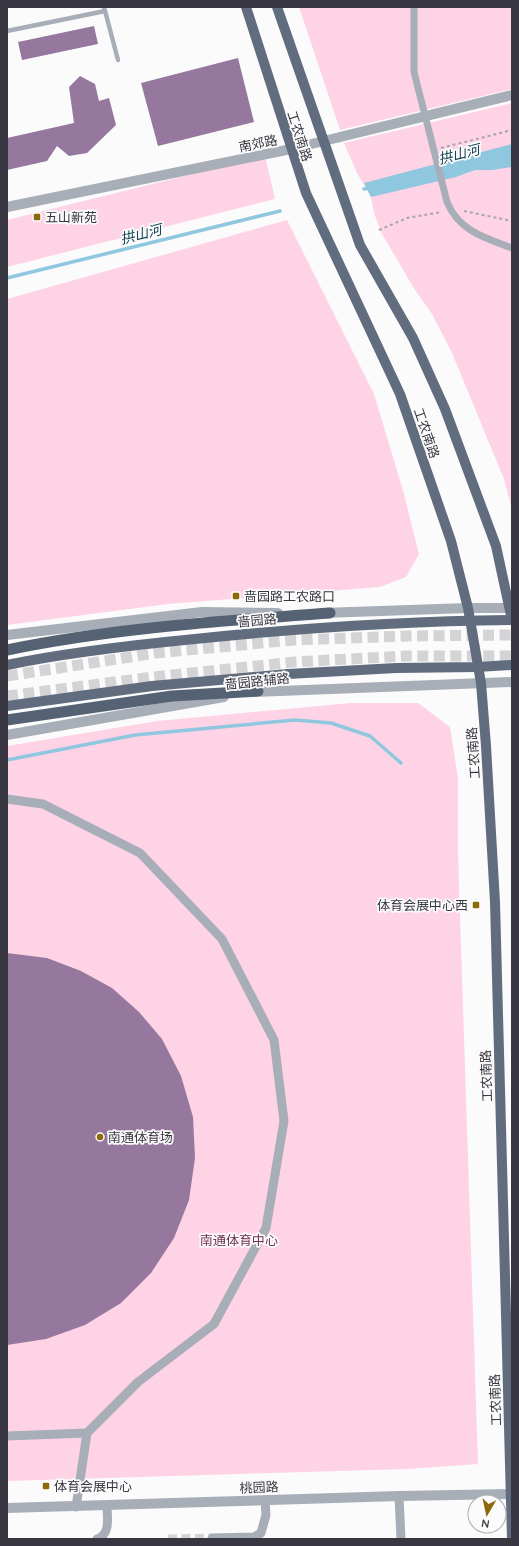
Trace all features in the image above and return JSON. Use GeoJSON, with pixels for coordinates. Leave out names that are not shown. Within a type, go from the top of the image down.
{"type":"FeatureCollection","features":[{"type":"Feature","properties":{"kind":"highway"},"geometry":{"type":"LineString","coordinates":[[7,650],[44,642],[170,625],[330,613]]}},
{"type":"Feature","properties":{"kind":"highway"},"geometry":{"type":"LineString","coordinates":[[7,720],[172,696],[258,691]]}},
{"type":"Feature","properties":{"kind":"main road","name":"工农南路"},"geometry":{"type":"LineString","coordinates":[[246,7],[290,149],[314,214],[400,394],[451,541],[468,608],[469,621],[481,683],[487,754],[495,902],[512,1539]]}},
{"type":"Feature","properties":{"kind":"main road","name":"工农南路"},"geometry":{"type":"LineString","coordinates":[[277,7],[360,245],[413,338],[445,408],[496,546],[512,620]]}},
{"type":"Feature","properties":{"kind":"main road","name":"啬园路"},"geometry":{"type":"LineString","coordinates":[[7,665],[140,644],[269,631],[405,622],[512,620]]}},
{"type":"Feature","properties":{"kind":"main road"},"geometry":{"type":"LineString","coordinates":[[7,706],[152,686],[288,674],[396,668],[512,665]]}},
{"type":"Feature","properties":{"kind":"street"},"geometry":{"type":"LineString","coordinates":[[414,7],[414,72],[434,154],[450,210],[461,224],[479,236],[512,248]]}},
{"type":"Feature","properties":{"kind":"street","name":"南郊路"},"geometry":{"type":"LineString","coordinates":[[7,207],[290,149],[512,95]]}},
{"type":"Feature","properties":{"kind":"street"},"geometry":{"type":"LineString","coordinates":[[7,635],[202,612],[330,613],[510,608]]}},
{"type":"Feature","properties":{"kind":"street","name":"啬园路辅路"},"geometry":{"type":"LineString","coordinates":[[7,735],[258,691],[512,682]]}},
{"type":"Feature","properties":{"kind":"street"},"geometry":{"type":"LineString","coordinates":[[7,799],[43,804],[140,853],[222,939],[274,1040],[284,1121],[266,1228],[214,1324],[138,1382],[88,1432],[76,1507]]}},
{"type":"Feature","properties":{"kind":"street"},"geometry":{"type":"LineString","coordinates":[[7,1436],[88,1432]]}},
{"type":"Feature","properties":{"kind":"street","name":"桃园路"},"geometry":{"type":"LineString","coordinates":[[7,1508],[511,1494]]}},
{"type":"Feature","properties":{"kind":"street"},"geometry":{"type":"LineString","coordinates":[[399,1496],[401,1539]]}},
{"type":"Feature","properties":{"kind":"street"},"geometry":{"type":"LineString","coordinates":[[212,1538],[254,1537],[261,1533],[266,1516],[265,1500]]}},
{"type":"Feature","properties":{"kind":"street"},"geometry":{"type":"LineString","coordinates":[[97,1539],[102,1537],[107,1532],[107,1505]]}},
{"type":"Feature","properties":{"kind":"lane"},"geometry":{"type":"LineString","coordinates":[[7,32],[104,9],[118,60]]}},
{"type":"Feature","properties":{"kind":"path"},"geometry":{"type":"LineString","coordinates":[[434,154],[512,130]]}},
{"type":"Feature","properties":{"kind":"green space"},"geometry":{"type":"Polygon","coordinates":[[[299,7],[512,7],[512,89],[340,130],[299,7]]]}},
{"type":"Feature","properties":{"kind":"green space"},"geometry":{"type":"Polygon","coordinates":[[[512,103],[512,510],[504,479],[452,353],[432,314],[415,290],[382,234],[374,213],[371,197],[357,173],[344,143],[512,103]]]}},
{"type":"Feature","properties":{"kind":"green space"},"geometry":{"type":"Polygon","coordinates":[[[265,156],[275,199],[7,267],[7,220],[265,156]]]}},
{"type":"Feature","properties":{"kind":"green space"},"geometry":{"type":"Polygon","coordinates":[[[287,220],[374,394],[404,494],[419,554],[406,577],[380,587],[168,604],[7,625],[7,299],[287,220]]]}},
{"type":"Feature","properties":{"kind":"green space","name":"南通体育中心"},"geometry":{"type":"Polygon","coordinates":[[[351,703],[418,703],[450,727],[458,778],[458,854],[478,1464],[408,1469],[7,1481],[7,746],[157,721],[351,703]]]}},
{"type":"Feature","properties":{"kind":"water"},"geometry":{"type":"Polygon","coordinates":[[[512,144],[512,167],[492,170],[475,170],[456,177],[371,197],[364,183],[512,144]]]}},
{"type":"Feature","properties":{"kind":"building"},"geometry":{"type":"Polygon","coordinates":[[[94,26],[98,44],[22,60],[18,42],[94,26]]]}},
{"type":"Feature","properties":{"kind":"building"},"geometry":{"type":"Polygon","coordinates":[[[238,58],[254,122],[158,146],[141,83],[238,58]]]}},
{"type":"Feature","properties":{"kind":"building"},"geometry":{"type":"Polygon","coordinates":[[[80,76],[95,84],[99,101],[109,98],[116,125],[87,153],[69,156],[57,146],[47,161],[7,170],[7,138],[74,123],[69,87],[80,76]]]}},
{"type":"Feature","properties":{"kind":"building","name":"南通体育场"},"geometry":{"type":"Polygon","coordinates":[[[7,953],[47,958],[81,971],[112,988],[139,1012],[162,1039],[181,1076],[193,1117],[195,1158],[189,1200],[174,1238],[151,1273],[121,1303],[85,1325],[46,1339],[7,1345],[7,953]]]}},
{"type":"Feature","properties":{"kind":"waterway","name":"拱山河"},"geometry":{"type":"LineString","coordinates":[[364,189],[372,188]]}},
{"type":"Feature","properties":{"kind":"waterway","name":"拱山河"},"geometry":{"type":"LineString","coordinates":[[7,278],[280,211]]}},
{"type":"Feature","properties":{"kind":"waterway"},"geometry":{"type":"LineString","coordinates":[[7,760],[135,735],[295,720],[331,723],[370,736],[401,763]]}},
{"type":"Feature","properties":{"kind":"tunnel"},"geometry":{"type":"LineString","coordinates":[[7,676],[156,653],[294,640],[407,636],[512,635]]}},
{"type":"Feature","properties":{"kind":"tunnel"},"geometry":{"type":"LineString","coordinates":[[7,696],[153,677],[294,662],[406,656],[512,656]]}},
{"type":"Feature","properties":{"kind":"tunnel"},"geometry":{"type":"LineString","coordinates":[[168,1539],[212,1538]]}},
{"type":"Feature","properties":{"kind":"place","name":"五山新苑"},"geometry":{"type":"Point","coordinates":[37,217]}},
{"type":"Feature","properties":{"kind":"place","name":"啬园路工农路口"},"geometry":{"type":"Point","coordinates":[236,596]}},
{"type":"Feature","properties":{"kind":"place","name":"体育会展中心西"},"geometry":{"type":"Point","coordinates":[476,905]}},
{"type":"Feature","properties":{"kind":"place","name":"南通体育场"},"geometry":{"type":"Point","coordinates":[100,1137]}},
{"type":"Feature","properties":{"kind":"place","name":"体育会展中心"},"geometry":{"type":"Point","coordinates":[46,1486]}}]}
